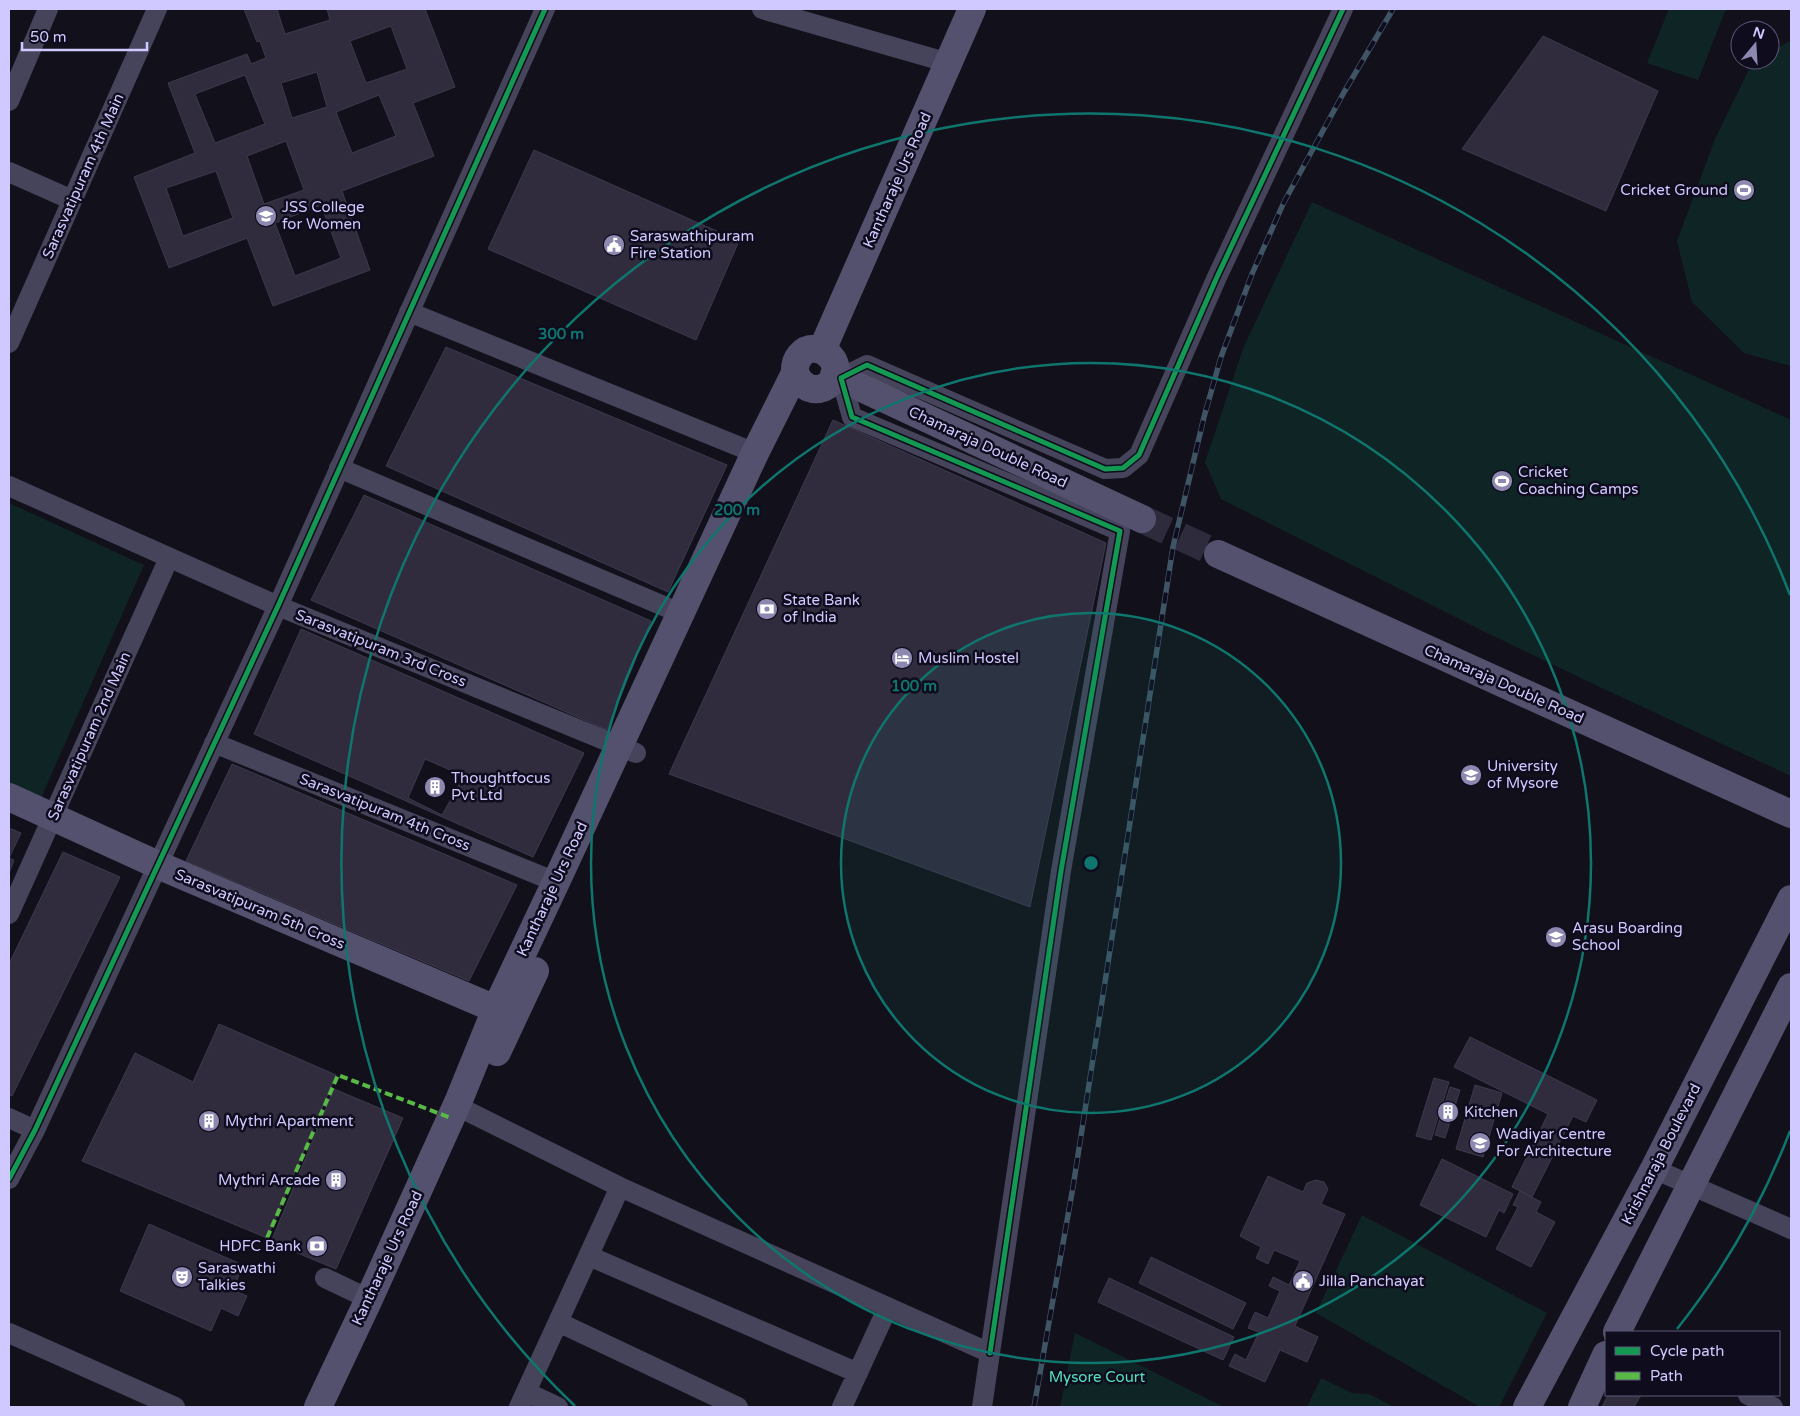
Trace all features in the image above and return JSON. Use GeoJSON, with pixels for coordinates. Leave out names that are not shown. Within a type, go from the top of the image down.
{"type":"FeatureCollection","features":[{"type":"Feature","properties":{"kind":"street"},"geometry":{"type":"LineString","coordinates":[[9,101],[48,9]]}},
{"type":"Feature","properties":{"kind":"street","name":"Sarasvatipuram 4th Main"},"geometry":{"type":"LineString","coordinates":[[9,343],[157,9]]}},
{"type":"Feature","properties":{"kind":"street"},"geometry":{"type":"LineString","coordinates":[[9,1179],[34,1130],[278,606],[545,9]]}},
{"type":"Feature","properties":{"kind":"street"},"geometry":{"type":"LineString","coordinates":[[762,9],[940,60]]}},
{"type":"Feature","properties":{"kind":"street","name":"Kantharaje Urs Road"},"geometry":{"type":"LineString","coordinates":[[940,60],[951,9]]}},
{"type":"Feature","properties":{"kind":"street","name":"Kantharaje Urs Road"},"geometry":{"type":"LineString","coordinates":[[335,1407],[403,1263],[469,1112],[556,882],[627,749],[680,612],[755,453],[807,365],[940,60],[972,9]]}},
{"type":"Feature","properties":{"kind":"street"},"geometry":{"type":"LineString","coordinates":[[807,365],[815,390],[827,386],[838,377],[867,365],[1105,469],[1123,468],[1139,455],[1217,277],[1343,9]]}},
{"type":"Feature","properties":{"kind":"street"},"geometry":{"type":"LineString","coordinates":[[9,172],[72,200]]}},
{"type":"Feature","properties":{"kind":"street"},"geometry":{"type":"LineString","coordinates":[[409,312],[755,453]]}},
{"type":"Feature","properties":{"kind":"street","name":"Kantharaje Urs Road"},"geometry":{"type":"LineString","coordinates":[[318,1407],[370,1299],[459,1100],[505,1013],[627,749],[798,404],[807,365]]}},
{"type":"Feature","properties":{"kind":"street"},"geometry":{"type":"LineString","coordinates":[[838,377],[852,417],[1120,531],[1061,871],[982,1407]]}},
{"type":"Feature","properties":{"kind":"street","name":"Chamaraja Double Road"},"geometry":{"type":"LineString","coordinates":[[838,377],[1142,519]]}},
{"type":"Feature","properties":{"kind":"street"},"geometry":{"type":"LineString","coordinates":[[339,468],[680,612]]}},
{"type":"Feature","properties":{"kind":"street","name":"Sarasvatipuram 3rd Cross"},"geometry":{"type":"LineString","coordinates":[[9,486],[278,606],[627,749]]}},
{"type":"Feature","properties":{"kind":"street","name":"Chamaraja Double Road"},"geometry":{"type":"LineString","coordinates":[[1218,554],[1791,814]]}},
{"type":"Feature","properties":{"kind":"street","name":"Sarasvatipuram 2nd Main"},"geometry":{"type":"LineString","coordinates":[[9,914],[170,558]]}},
{"type":"Feature","properties":{"kind":"street","name":"Sarasvatipuram 4th Cross"},"geometry":{"type":"LineString","coordinates":[[214,743],[556,882]]}},
{"type":"Feature","properties":{"kind":"street","name":"Sarasvatipuram 5th Cross"},"geometry":{"type":"LineString","coordinates":[[9,797],[158,865],[505,1013]]}},
{"type":"Feature","properties":{"kind":"street","name":"Krishnaraja Boulevard"},"geometry":{"type":"LineString","coordinates":[[1527,1407],[1654,1169],[1791,899]]}},
{"type":"Feature","properties":{"kind":"street"},"geometry":{"type":"LineString","coordinates":[[1619,1331],[1791,986]]}},
{"type":"Feature","properties":{"kind":"street"},"geometry":{"type":"LineString","coordinates":[[469,1112],[620,1187],[990,1353]]}},
{"type":"Feature","properties":{"kind":"street"},"geometry":{"type":"LineString","coordinates":[[9,1118],[34,1130]]}},
{"type":"Feature","properties":{"kind":"street"},"geometry":{"type":"LineString","coordinates":[[1654,1169],[1791,1229]]}},
{"type":"Feature","properties":{"kind":"street"},"geometry":{"type":"LineString","coordinates":[[558,1407],[522,1400],[620,1187]]}},
{"type":"Feature","properties":{"kind":"street"},"geometry":{"type":"LineString","coordinates":[[589,1256],[858,1373]]}},
{"type":"Feature","properties":{"kind":"street"},"geometry":{"type":"LineString","coordinates":[[325,1278],[370,1299]]}},
{"type":"Feature","properties":{"kind":"street"},"geometry":{"type":"LineString","coordinates":[[842,1407],[888,1308]]}},
{"type":"Feature","properties":{"kind":"street"},"geometry":{"type":"LineString","coordinates":[[558,1322],[738,1407]]}},
{"type":"Feature","properties":{"kind":"street"},"geometry":{"type":"LineString","coordinates":[[9,1332],[175,1407]]}},
{"type":"Feature","properties":{"kind":"street"},"geometry":{"type":"LineString","coordinates":[[1582,1407],[1605,1358]]}},
{"type":"Feature","properties":{"kind":"street"},"geometry":{"type":"LineString","coordinates":[[1750,1396],[1773,1407]]}},
{"type":"Feature","properties":{"kind":"green space"},"geometry":{"type":"Polygon","coordinates":[[[1669,9],[1726,9],[1698,80],[1647,63],[1669,9]]]}},
{"type":"Feature","properties":{"kind":"green space","name":"Cricket Ground"},"geometry":{"type":"Polygon","coordinates":[[[1791,42],[1791,366],[1744,353],[1692,302],[1677,241],[1715,139],[1749,70],[1780,70],[1780,46],[1791,42]]]}},
{"type":"Feature","properties":{"kind":"green space","name":"Cricket Coaching Camps"},"geometry":{"type":"Polygon","coordinates":[[[1312,202],[1791,420],[1791,776],[1485,632],[1221,499],[1205,462],[1244,346],[1312,202]]]}},
{"type":"Feature","properties":{"kind":"green space"},"geometry":{"type":"Polygon","coordinates":[[[9,503],[144,565],[40,800],[9,785],[9,503]]]}},
{"type":"Feature","properties":{"kind":"green space"},"geometry":{"type":"Polygon","coordinates":[[[1362,1215],[1547,1313],[1499,1407],[1480,1407],[1316,1313],[1362,1215]]]}},
{"type":"Feature","properties":{"kind":"green space","name":"Mysore Court"},"geometry":{"type":"Polygon","coordinates":[[[1075,1333],[1224,1407],[1060,1407],[1075,1333]]]}},
{"type":"Feature","properties":{"kind":"green space"},"geometry":{"type":"Polygon","coordinates":[[[1321,1378],[1352,1393],[1369,1394],[1394,1407],[1307,1407],[1321,1378]]]}},
{"type":"Feature","properties":{"kind":"building","name":"JSS College for Women"},"geometry":{"type":"Polygon","coordinates":[[[244,9],[277,9],[285,34],[330,20],[327,9],[425,9],[455,87],[413,103],[434,156],[342,191],[370,270],[273,306],[247,238],[169,268],[134,177],[195,153],[168,83],[247,54],[251,64],[266,58],[260,41],[257,42],[244,9]],[[391,26],[350,41],[366,83],[407,69],[391,26]],[[317,72],[281,83],[292,118],[327,107],[317,72]],[[245,75],[195,94],[215,143],[265,124],[245,75]],[[379,95],[336,112],[352,153],[396,136],[379,95]],[[286,141],[247,156],[264,204],[304,190],[286,141]],[[216,171],[166,188],[183,236],[233,218],[216,171]],[[321,205],[275,223],[295,276],[341,258],[321,205]]]}},
{"type":"Feature","properties":{"kind":"building"},"geometry":{"type":"Polygon","coordinates":[[[1543,36],[1658,91],[1606,211],[1462,149],[1543,36]]]}},
{"type":"Feature","properties":{"kind":"building","name":"Saraswathipuram Fire Station"},"geometry":{"type":"Polygon","coordinates":[[[534,150],[739,241],[696,340],[488,249],[534,150]]]}},
{"type":"Feature","properties":{"kind":"building"},"geometry":{"type":"Polygon","coordinates":[[[446,347],[727,465],[668,592],[386,466],[446,347]]]}},
{"type":"Feature","properties":{"kind":"building","name":"Muslim Hostel"},"geometry":{"type":"Polygon","coordinates":[[[833,420],[1106,543],[1030,907],[669,774],[833,420]]]}},
{"type":"Feature","properties":{"kind":"building"},"geometry":{"type":"Polygon","coordinates":[[[364,495],[651,621],[607,730],[311,600],[364,495]]]}},
{"type":"Feature","properties":{"kind":"building"},"geometry":{"type":"Polygon","coordinates":[[[301,629],[584,753],[533,857],[254,734],[301,629]]]}},
{"type":"Feature","properties":{"kind":"building","name":"Thoughtfocus Pvt Ltd"},"geometry":{"type":"Polygon","coordinates":[[[425,759],[464,776],[442,815],[408,798],[425,759]]]}},
{"type":"Feature","properties":{"kind":"building"},"geometry":{"type":"Polygon","coordinates":[[[232,764],[517,885],[469,981],[186,861],[232,764]]]}},
{"type":"Feature","properties":{"kind":"building"},"geometry":{"type":"Polygon","coordinates":[[[9,828],[21,833],[9,858],[9,828]]]}},
{"type":"Feature","properties":{"kind":"building"},"geometry":{"type":"Polygon","coordinates":[[[63,852],[120,877],[12,1096],[9,1095],[9,964],[63,852]]]}},
{"type":"Feature","properties":{"kind":"building"},"geometry":{"type":"Polygon","coordinates":[[[9,858],[14,860],[9,873],[9,858]]]}},
{"type":"Feature","properties":{"kind":"building","name":"Mythri Apartment"},"geometry":{"type":"Polygon","coordinates":[[[219,1024],[336,1075],[267,1238],[82,1161],[135,1053],[193,1082],[219,1024]]]}},
{"type":"Feature","properties":{"kind":"building"},"geometry":{"type":"Polygon","coordinates":[[[1470,1037],[1597,1100],[1586,1122],[1573,1116],[1532,1197],[1512,1187],[1548,1114],[1454,1067],[1470,1037]]]}},
{"type":"Feature","properties":{"kind":"building"},"geometry":{"type":"Polygon","coordinates":[[[1434,1078],[1449,1082],[1431,1140],[1416,1136],[1434,1078]]]}},
{"type":"Feature","properties":{"kind":"building"},"geometry":{"type":"Polygon","coordinates":[[[1475,1085],[1502,1093],[1483,1157],[1456,1149],[1475,1085]]]}},
{"type":"Feature","properties":{"kind":"building","name":"Kitchen"},"geometry":{"type":"Polygon","coordinates":[[[1450,1087],[1460,1090],[1445,1138],[1435,1135],[1450,1087]]]}},
{"type":"Feature","properties":{"kind":"building","name":"Mythri Arcade"},"geometry":{"type":"Polygon","coordinates":[[[334,1089],[403,1118],[336,1269],[271,1242],[334,1089]]]}},
{"type":"Feature","properties":{"kind":"building"},"geometry":{"type":"Polygon","coordinates":[[[1442,1159],[1513,1194],[1504,1213],[1499,1210],[1486,1237],[1420,1205],[1442,1159]]]}},
{"type":"Feature","properties":{"kind":"building","name":"Jilla Panchayat"},"geometry":{"type":"Polygon","coordinates":[[[1268,1176],[1303,1192],[1307,1183],[1316,1180],[1324,1182],[1328,1189],[1321,1204],[1345,1214],[1295,1326],[1318,1337],[1307,1362],[1280,1350],[1265,1382],[1229,1366],[1235,1354],[1246,1360],[1259,1332],[1248,1328],[1255,1312],[1268,1318],[1280,1291],[1269,1286],[1273,1277],[1289,1285],[1300,1261],[1274,1250],[1268,1264],[1256,1258],[1261,1247],[1240,1236],[1268,1176]]]}},
{"type":"Feature","properties":{"kind":"building"},"geometry":{"type":"Polygon","coordinates":[[[1520,1191],[1541,1202],[1536,1212],[1555,1222],[1531,1267],[1496,1249],[1518,1207],[1513,1205],[1520,1191]]]}},
{"type":"Feature","properties":{"kind":"building","name":"Saraswathi Talkies"},"geometry":{"type":"Polygon","coordinates":[[[149,1224],[243,1265],[233,1290],[247,1296],[238,1316],[221,1308],[211,1331],[120,1291],[149,1224]]]}},
{"type":"Feature","properties":{"kind":"building"},"geometry":{"type":"Polygon","coordinates":[[[1151,1257],[1246,1303],[1233,1329],[1139,1283],[1151,1257]]]}},
{"type":"Feature","properties":{"kind":"building"},"geometry":{"type":"Polygon","coordinates":[[[1109,1278],[1234,1337],[1223,1360],[1098,1302],[1109,1278]]]}},
{"type":"Feature","properties":{"kind":"building"},"geometry":{"type":"Polygon","coordinates":[[[1608,1396],[1640,1396],[1634,1407],[1602,1407],[1608,1396]]]}},
{"type":"Feature","properties":{"kind":"tunnel"},"geometry":{"type":"LineString","coordinates":[[1142,519],[1218,554]]}},
{"type":"Feature","properties":{"kind":"railway"},"geometry":{"type":"LineString","coordinates":[[1034,1407],[1073,1187],[1173,547],[1204,417],[1221,357],[1252,274],[1284,202],[1343,94],[1393,9]]}},
{"type":"Feature","properties":{"kind":"marked path"},"geometry":{"type":"LineString","coordinates":[[267,1238],[338,1075],[451,1118]]}},
{"type":"Feature","properties":{"kind":"cycle path"},"geometry":{"type":"LineString","coordinates":[[9,1179],[35,1130],[278,606],[545,9]]}},
{"type":"Feature","properties":{"kind":"cycle path"},"geometry":{"type":"LineString","coordinates":[[990,1353],[1061,871],[1120,531],[852,417],[841,378],[867,365],[1105,469],[1123,468],[1139,455],[1217,277],[1343,9]]}},
{"type":"Feature","properties":{"kind":"place","name":"Cricket Ground"},"geometry":{"type":"Point","coordinates":[1744,190]}},
{"type":"Feature","properties":{"kind":"place","name":"JSS College for Women"},"geometry":{"type":"Point","coordinates":[266,216]}},
{"type":"Feature","properties":{"kind":"place","name":"Saraswathipuram Fire Station"},"geometry":{"type":"Point","coordinates":[614,245]}},
{"type":"Feature","properties":{"kind":"place","name":"Cricket Coaching Camps"},"geometry":{"type":"Point","coordinates":[1502,481]}},
{"type":"Feature","properties":{"kind":"place","name":"State Bank of India"},"geometry":{"type":"Point","coordinates":[767,609]}},
{"type":"Feature","properties":{"kind":"place","name":"Muslim Hostel"},"geometry":{"type":"Point","coordinates":[902,658]}},
{"type":"Feature","properties":{"kind":"place","name":"University of Mysore"},"geometry":{"type":"Point","coordinates":[1471,775]}},
{"type":"Feature","properties":{"kind":"place","name":"Thoughtfocus Pvt Ltd"},"geometry":{"type":"Point","coordinates":[435,787]}},
{"type":"Feature","properties":{"kind":"place","name":"Arasu Boarding School"},"geometry":{"type":"Point","coordinates":[1556,937]}},
{"type":"Feature","properties":{"kind":"place","name":"Kitchen"},"geometry":{"type":"Point","coordinates":[1448,1112]}},
{"type":"Feature","properties":{"kind":"place","name":"Mythri Apartment"},"geometry":{"type":"Point","coordinates":[209,1121]}},
{"type":"Feature","properties":{"kind":"place","name":"Wadiyar Centre For Architecture"},"geometry":{"type":"Point","coordinates":[1480,1143]}},
{"type":"Feature","properties":{"kind":"place","name":"Mythri Arcade"},"geometry":{"type":"Point","coordinates":[336,1180]}},
{"type":"Feature","properties":{"kind":"place","name":"HDFC Bank"},"geometry":{"type":"Point","coordinates":[317,1246]}},
{"type":"Feature","properties":{"kind":"place","name":"Saraswathi Talkies"},"geometry":{"type":"Point","coordinates":[182,1277]}},
{"type":"Feature","properties":{"kind":"place","name":"Jilla Panchayat"},"geometry":{"type":"Point","coordinates":[1303,1281]}}]}
